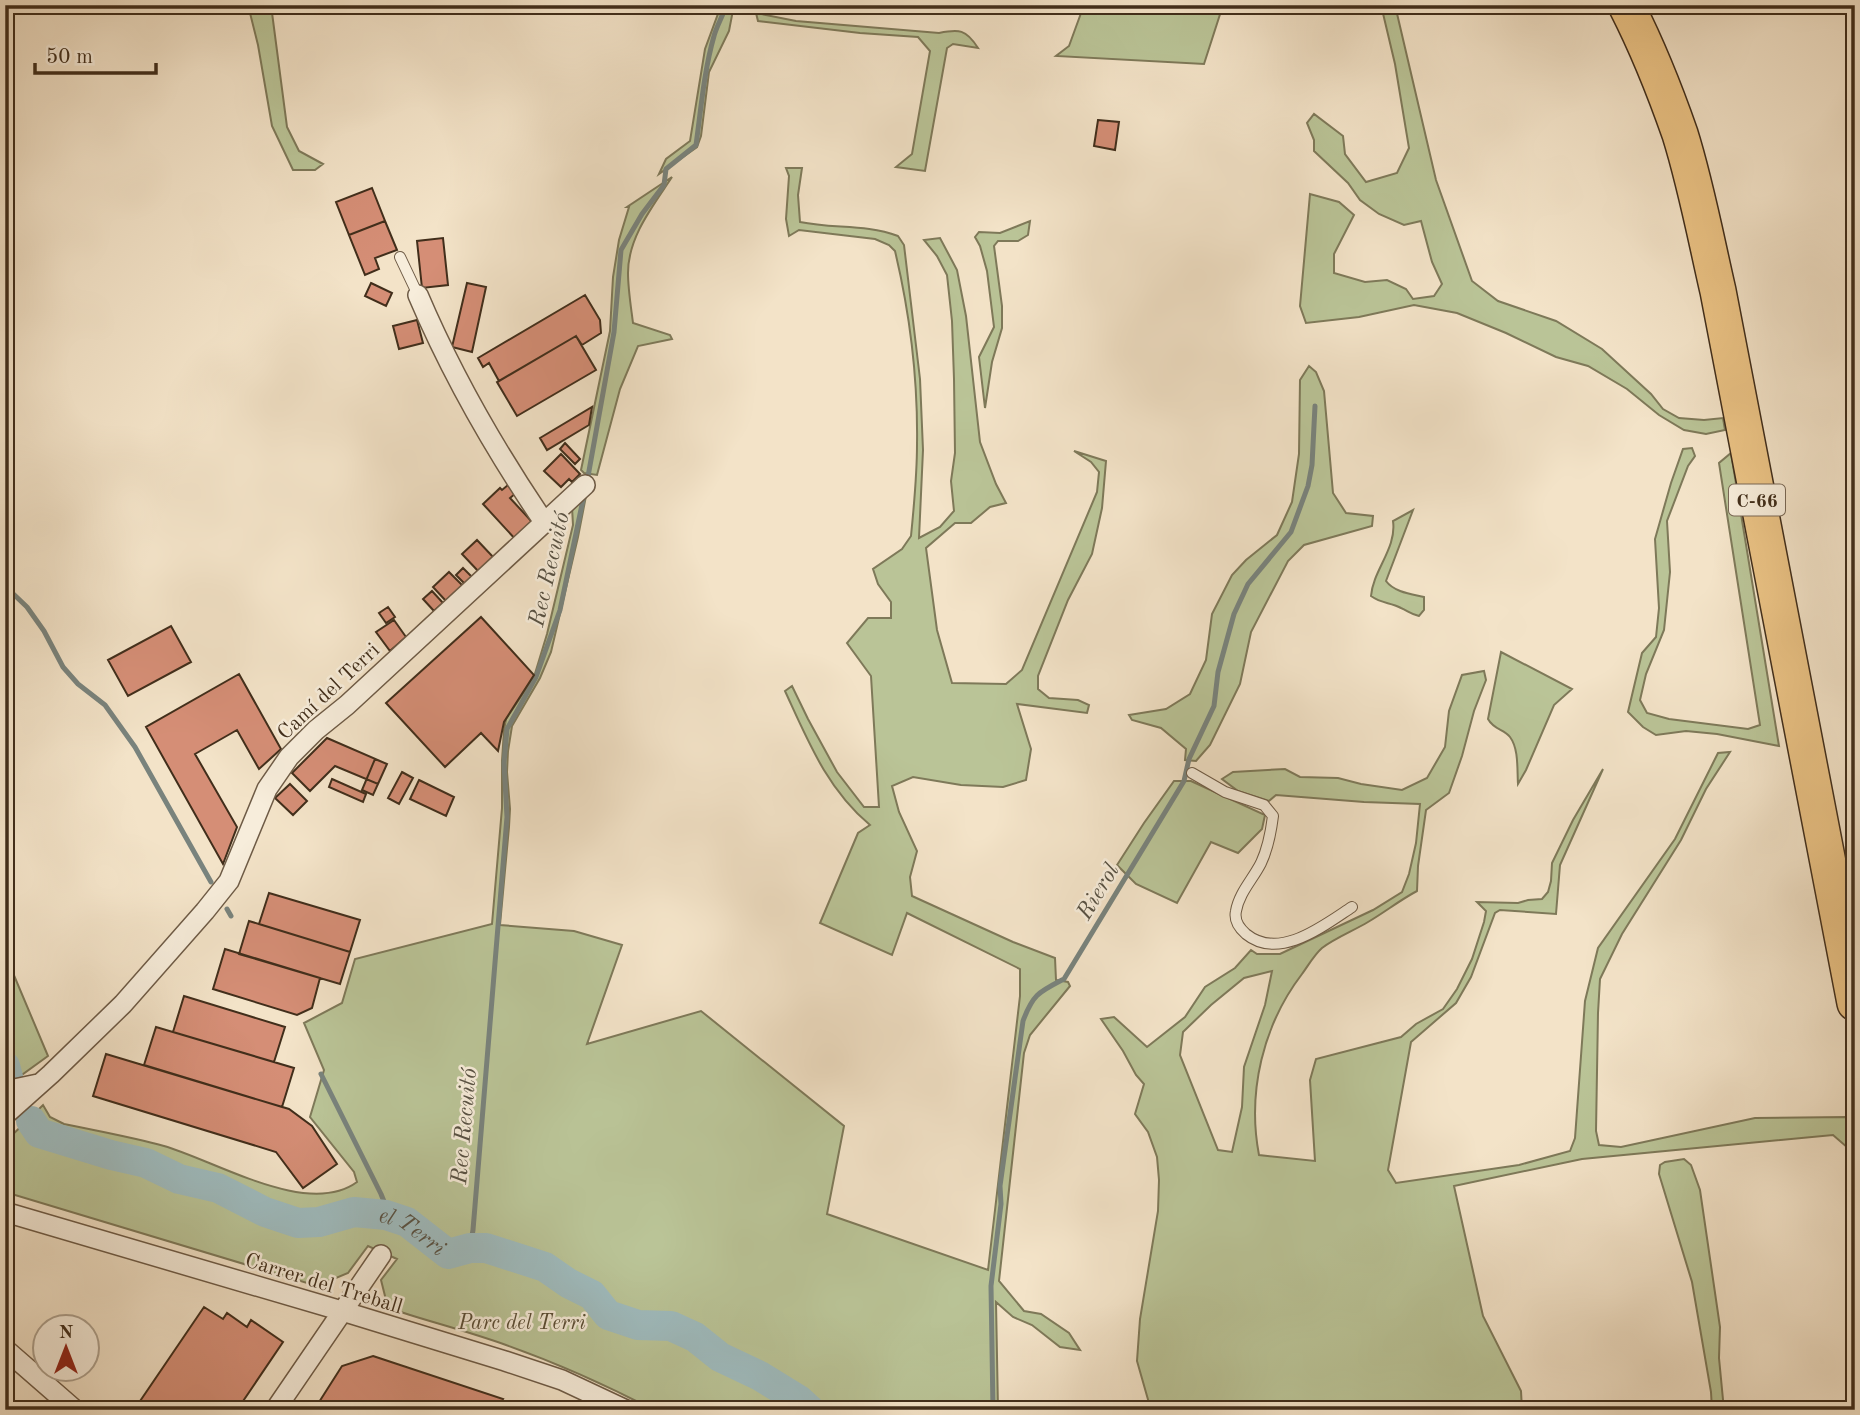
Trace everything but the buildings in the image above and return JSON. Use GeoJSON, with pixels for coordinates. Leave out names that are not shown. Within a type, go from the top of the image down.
{"type":"FeatureCollection","features":[{"type":"Feature","properties":{"kind":"highway","name":"C-66"},"geometry":{"type":"LineString","coordinates":[[1626,5],[1680,135],[1703,224],[1855,1003]]}},
{"type":"Feature","properties":{"kind":"highway","name":"C-66"},"geometry":{"type":"LineString","coordinates":[[1648,5],[1699,136],[1720,220],[1855,903]]}},
{"type":"Feature","properties":{"kind":"street"},"geometry":{"type":"LineString","coordinates":[[418,295],[480,423],[544,522]]}},
{"type":"Feature","properties":{"kind":"street","name":"Camí del Terri"},"geometry":{"type":"LineString","coordinates":[[5,1115],[123,1004],[229,881],[267,789],[289,757],[585,485]]}},
{"type":"Feature","properties":{"kind":"street"},"geometry":{"type":"LineString","coordinates":[[5,1091],[40,1084]]}},
{"type":"Feature","properties":{"kind":"street","name":"Carrer del Treball"},"geometry":{"type":"LineString","coordinates":[[5,1212],[342,1311],[562,1380],[626,1410]]}},
{"type":"Feature","properties":{"kind":"street"},"geometry":{"type":"LineString","coordinates":[[275,1410],[381,1255]]}},
{"type":"Feature","properties":{"kind":"street"},"geometry":{"type":"LineString","coordinates":[[5,1349],[75,1410]]}},
{"type":"Feature","properties":{"kind":"lane"},"geometry":{"type":"LineString","coordinates":[[400,257],[418,295]]}},
{"type":"Feature","properties":{"kind":"lane"},"geometry":{"type":"LineString","coordinates":[[1192,773],[1225,792],[1264,805],[1273,816],[1262,861],[1235,913],[1239,929],[1255,941],[1274,944],[1306,937],[1352,907]]}},
{"type":"Feature","properties":{"kind":"green space"},"geometry":{"type":"Polygon","coordinates":[[[248,5],[271,5],[287,127],[299,151],[323,164],[315,170],[293,170],[272,126],[248,5]]]}},
{"type":"Feature","properties":{"kind":"green space"},"geometry":{"type":"Polygon","coordinates":[[[719,5],[734,5],[729,31],[709,72],[701,136],[697,147],[659,174],[666,159],[690,141],[705,49],[719,5]]]}},
{"type":"Feature","properties":{"kind":"green space"},"geometry":{"type":"Polygon","coordinates":[[[1084,5],[1223,5],[1204,64],[1056,56],[1069,46],[1084,5]]]}},
{"type":"Feature","properties":{"kind":"green space"},"geometry":{"type":"Polygon","coordinates":[[[1381,5],[1395,5],[1436,180],[1472,281],[1498,301],[1556,321],[1602,349],[1651,394],[1663,409],[1679,418],[1723,418],[1725,430],[1706,434],[1684,430],[1659,415],[1627,389],[1588,366],[1556,357],[1457,313],[1414,305],[1359,317],[1306,323],[1300,306],[1310,194],[1339,202],[1354,215],[1334,254],[1334,273],[1365,282],[1387,280],[1406,289],[1413,299],[1434,296],[1442,284],[1432,262],[1421,221],[1404,225],[1379,214],[1360,200],[1348,183],[1314,151],[1314,140],[1307,123],[1314,114],[1343,136],[1345,154],[1366,182],[1397,173],[1409,148],[1395,64],[1381,5]]]}},
{"type":"Feature","properties":{"kind":"green space"},"geometry":{"type":"Polygon","coordinates":[[[756,13],[796,21],[939,33],[957,31],[970,37],[978,48],[953,44],[947,48],[925,171],[896,167],[912,154],[930,51],[918,37],[758,21],[756,13]]]}},
{"type":"Feature","properties":{"kind":"green space","name":"Parc del Terri"},"geometry":{"type":"Polygon","coordinates":[[[786,168],[802,168],[798,195],[800,222],[886,232],[898,236],[904,245],[920,379],[923,450],[919,538],[940,527],[954,511],[951,481],[955,453],[952,321],[947,275],[924,240],[940,238],[957,270],[966,316],[980,442],[1006,503],[990,507],[971,523],[955,523],[926,548],[937,630],[952,683],[1006,684],[1022,670],[1097,492],[1099,472],[1091,462],[1074,451],[1106,461],[1102,508],[1092,554],[1068,600],[1038,676],[1038,689],[1049,698],[1078,700],[1089,705],[1087,713],[1017,704],[1031,749],[1026,780],[1003,787],[961,785],[913,777],[892,786],[899,812],[917,851],[910,877],[912,896],[1055,958],[1056,980],[1068,982],[1070,986],[1030,1035],[1024,1053],[999,1281],[1024,1311],[1041,1314],[1069,1333],[1080,1350],[1060,1347],[1032,1325],[1013,1317],[996,1302],[998,1410],[654,1410],[525,1352],[388,1308],[381,1280],[397,1259],[368,1246],[348,1273],[317,1286],[5,1192],[5,1142],[43,1105],[50,1117],[64,1124],[164,1146],[288,1190],[313,1194],[337,1191],[357,1182],[354,1172],[310,1117],[324,1070],[304,1023],[342,1003],[355,959],[492,924],[506,719],[534,677],[573,525],[572,507],[586,496],[551,652],[540,678],[512,726],[507,772],[509,827],[500,925],[574,931],[622,945],[587,1044],[701,1011],[844,1126],[827,1214],[988,1270],[1020,996],[1020,969],[907,913],[892,955],[820,923],[858,833],[870,825],[830,780],[785,691],[792,686],[837,772],[864,807],[879,807],[871,676],[847,643],[868,618],[891,618],[891,602],[878,584],[873,569],[902,549],[911,536],[916,468],[916,396],[909,323],[895,251],[875,239],[799,230],[789,236],[786,219],[789,176],[786,168]]]}},
{"type":"Feature","properties":{"kind":"green space"},"geometry":{"type":"Polygon","coordinates":[[[672,177],[637,234],[628,273],[633,323],[670,335],[672,339],[638,346],[620,389],[597,475],[584,473],[581,470],[610,331],[613,277],[627,207],[672,177]]]}},
{"type":"Feature","properties":{"kind":"green space"},"geometry":{"type":"Polygon","coordinates":[[[1030,221],[1028,235],[1018,241],[998,241],[994,246],[1002,306],[1002,328],[992,362],[985,408],[979,357],[994,327],[987,271],[975,237],[979,232],[1000,233],[1030,221]]]}},
{"type":"Feature","properties":{"kind":"green space"},"geometry":{"type":"Polygon","coordinates":[[[1309,366],[1316,372],[1324,391],[1333,493],[1346,513],[1373,516],[1372,526],[1304,545],[1288,561],[1251,632],[1240,684],[1210,745],[1196,761],[1185,760],[1186,749],[1161,728],[1132,720],[1129,715],[1166,709],[1190,694],[1206,660],[1212,614],[1232,575],[1277,535],[1292,502],[1299,454],[1300,380],[1309,366]]]}},
{"type":"Feature","properties":{"kind":"green space"},"geometry":{"type":"Polygon","coordinates":[[[1692,448],[1695,456],[1688,466],[1667,521],[1670,572],[1664,630],[1646,674],[1640,700],[1647,713],[1669,719],[1748,729],[1760,725],[1719,463],[1731,453],[1779,746],[1686,731],[1656,735],[1628,712],[1642,653],[1656,637],[1659,608],[1655,539],[1683,449],[1692,448]]]}},
{"type":"Feature","properties":{"kind":"green space"},"geometry":{"type":"Polygon","coordinates":[[[1413,510],[1386,581],[1398,590],[1424,597],[1424,610],[1419,616],[1371,596],[1392,540],[1393,521],[1413,510]]]}},
{"type":"Feature","properties":{"kind":"green space"},"geometry":{"type":"Polygon","coordinates":[[[1501,652],[1572,689],[1554,705],[1518,784],[1513,742],[1508,734],[1488,719],[1501,652]]]}},
{"type":"Feature","properties":{"kind":"green space"},"geometry":{"type":"Polygon","coordinates":[[[1484,671],[1486,680],[1449,793],[1426,810],[1417,891],[1322,948],[1288,994],[1268,1037],[1261,1060],[1255,1107],[1259,1155],[1315,1161],[1310,1080],[1316,1059],[1401,1037],[1416,1024],[1443,1009],[1472,959],[1484,922],[1486,911],[1477,902],[1518,903],[1542,899],[1548,892],[1552,863],[1603,769],[1560,865],[1556,914],[1500,910],[1495,913],[1471,977],[1456,1003],[1411,1042],[1388,1170],[1396,1183],[1519,1165],[1570,1151],[1575,1138],[1585,1001],[1598,948],[1675,839],[1718,753],[1730,752],[1706,789],[1681,840],[1622,934],[1600,979],[1596,1131],[1599,1145],[1621,1147],[1755,1118],[1846,1117],[1848,1148],[1833,1135],[1582,1159],[1454,1186],[1483,1316],[1521,1391],[1522,1410],[1151,1410],[1137,1361],[1140,1319],[1158,1211],[1157,1157],[1148,1132],[1135,1114],[1144,1084],[1101,1019],[1114,1017],[1147,1047],[1185,1017],[1205,987],[1235,968],[1251,950],[1257,954],[1280,954],[1373,910],[1402,892],[1416,843],[1420,804],[1276,795],[1269,801],[1238,791],[1222,779],[1233,772],[1285,769],[1300,777],[1338,778],[1402,790],[1427,778],[1445,747],[1449,711],[1462,675],[1484,671]],[[1272,971],[1244,978],[1183,1032],[1180,1055],[1218,1150],[1232,1152],[1242,1107],[1244,1067],[1265,1005],[1272,971]]]}},
{"type":"Feature","properties":{"kind":"green space"},"geometry":{"type":"Polygon","coordinates":[[[1174,781],[1191,781],[1265,815],[1262,829],[1238,853],[1211,842],[1177,903],[1136,884],[1117,865],[1174,781]]]}},
{"type":"Feature","properties":{"kind":"green space"},"geometry":{"type":"Polygon","coordinates":[[[5,954],[48,1056],[23,1074],[5,1080],[5,954]]]}},
{"type":"Feature","properties":{"kind":"green space"},"geometry":{"type":"Polygon","coordinates":[[[1684,1159],[1691,1165],[1700,1190],[1720,1327],[1719,1358],[1724,1410],[1712,1410],[1692,1282],[1659,1174],[1660,1165],[1665,1162],[1684,1159]]]}},
{"type":"Feature","properties":{"kind":"waterway","name":"Rec Recuitó"},"geometry":{"type":"LineString","coordinates":[[587,482],[614,332],[621,250],[642,214],[664,185],[666,169],[696,145],[708,63],[715,32],[726,5]]}},
{"type":"Feature","properties":{"kind":"waterway","name":"Rierol"},"geometry":{"type":"LineString","coordinates":[[993,1410],[991,1286],[1001,1204],[1000,1186],[1023,1021],[1038,995],[1064,979],[1184,781],[1189,759],[1214,706],[1218,672],[1234,614],[1248,584],[1291,532],[1308,486],[1312,465],[1315,406]]}},
{"type":"Feature","properties":{"kind":"waterway","name":"Rec Recuitó"},"geometry":{"type":"LineString","coordinates":[[470,1248],[507,817],[504,763],[507,729],[536,677],[560,610],[584,495]]}},
{"type":"Feature","properties":{"kind":"waterway"},"geometry":{"type":"LineString","coordinates":[[5,586],[27,607],[44,631],[63,667],[78,684],[105,705],[135,747],[211,882]]}},
{"type":"Feature","properties":{"kind":"waterway"},"geometry":{"type":"LineString","coordinates":[[227,909],[231,916]]}},
{"type":"Feature","properties":{"kind":"waterway","name":"el Terri"},"geometry":{"type":"LineString","coordinates":[[5,1066],[8,1077]]}},
{"type":"Feature","properties":{"kind":"waterway"},"geometry":{"type":"LineString","coordinates":[[321,1074],[381,1194],[387,1209],[386,1215]]}},
{"type":"Feature","properties":{"kind":"waterway","name":"el Terri"},"geometry":{"type":"LineString","coordinates":[[31,1121],[39,1133],[146,1163],[179,1179],[218,1188],[265,1212],[298,1223],[319,1222],[354,1212],[386,1215],[407,1222],[448,1254],[470,1248],[486,1248],[545,1267],[592,1295],[608,1315],[638,1325],[671,1326],[695,1337],[720,1357],[760,1376],[810,1410]]}}]}
